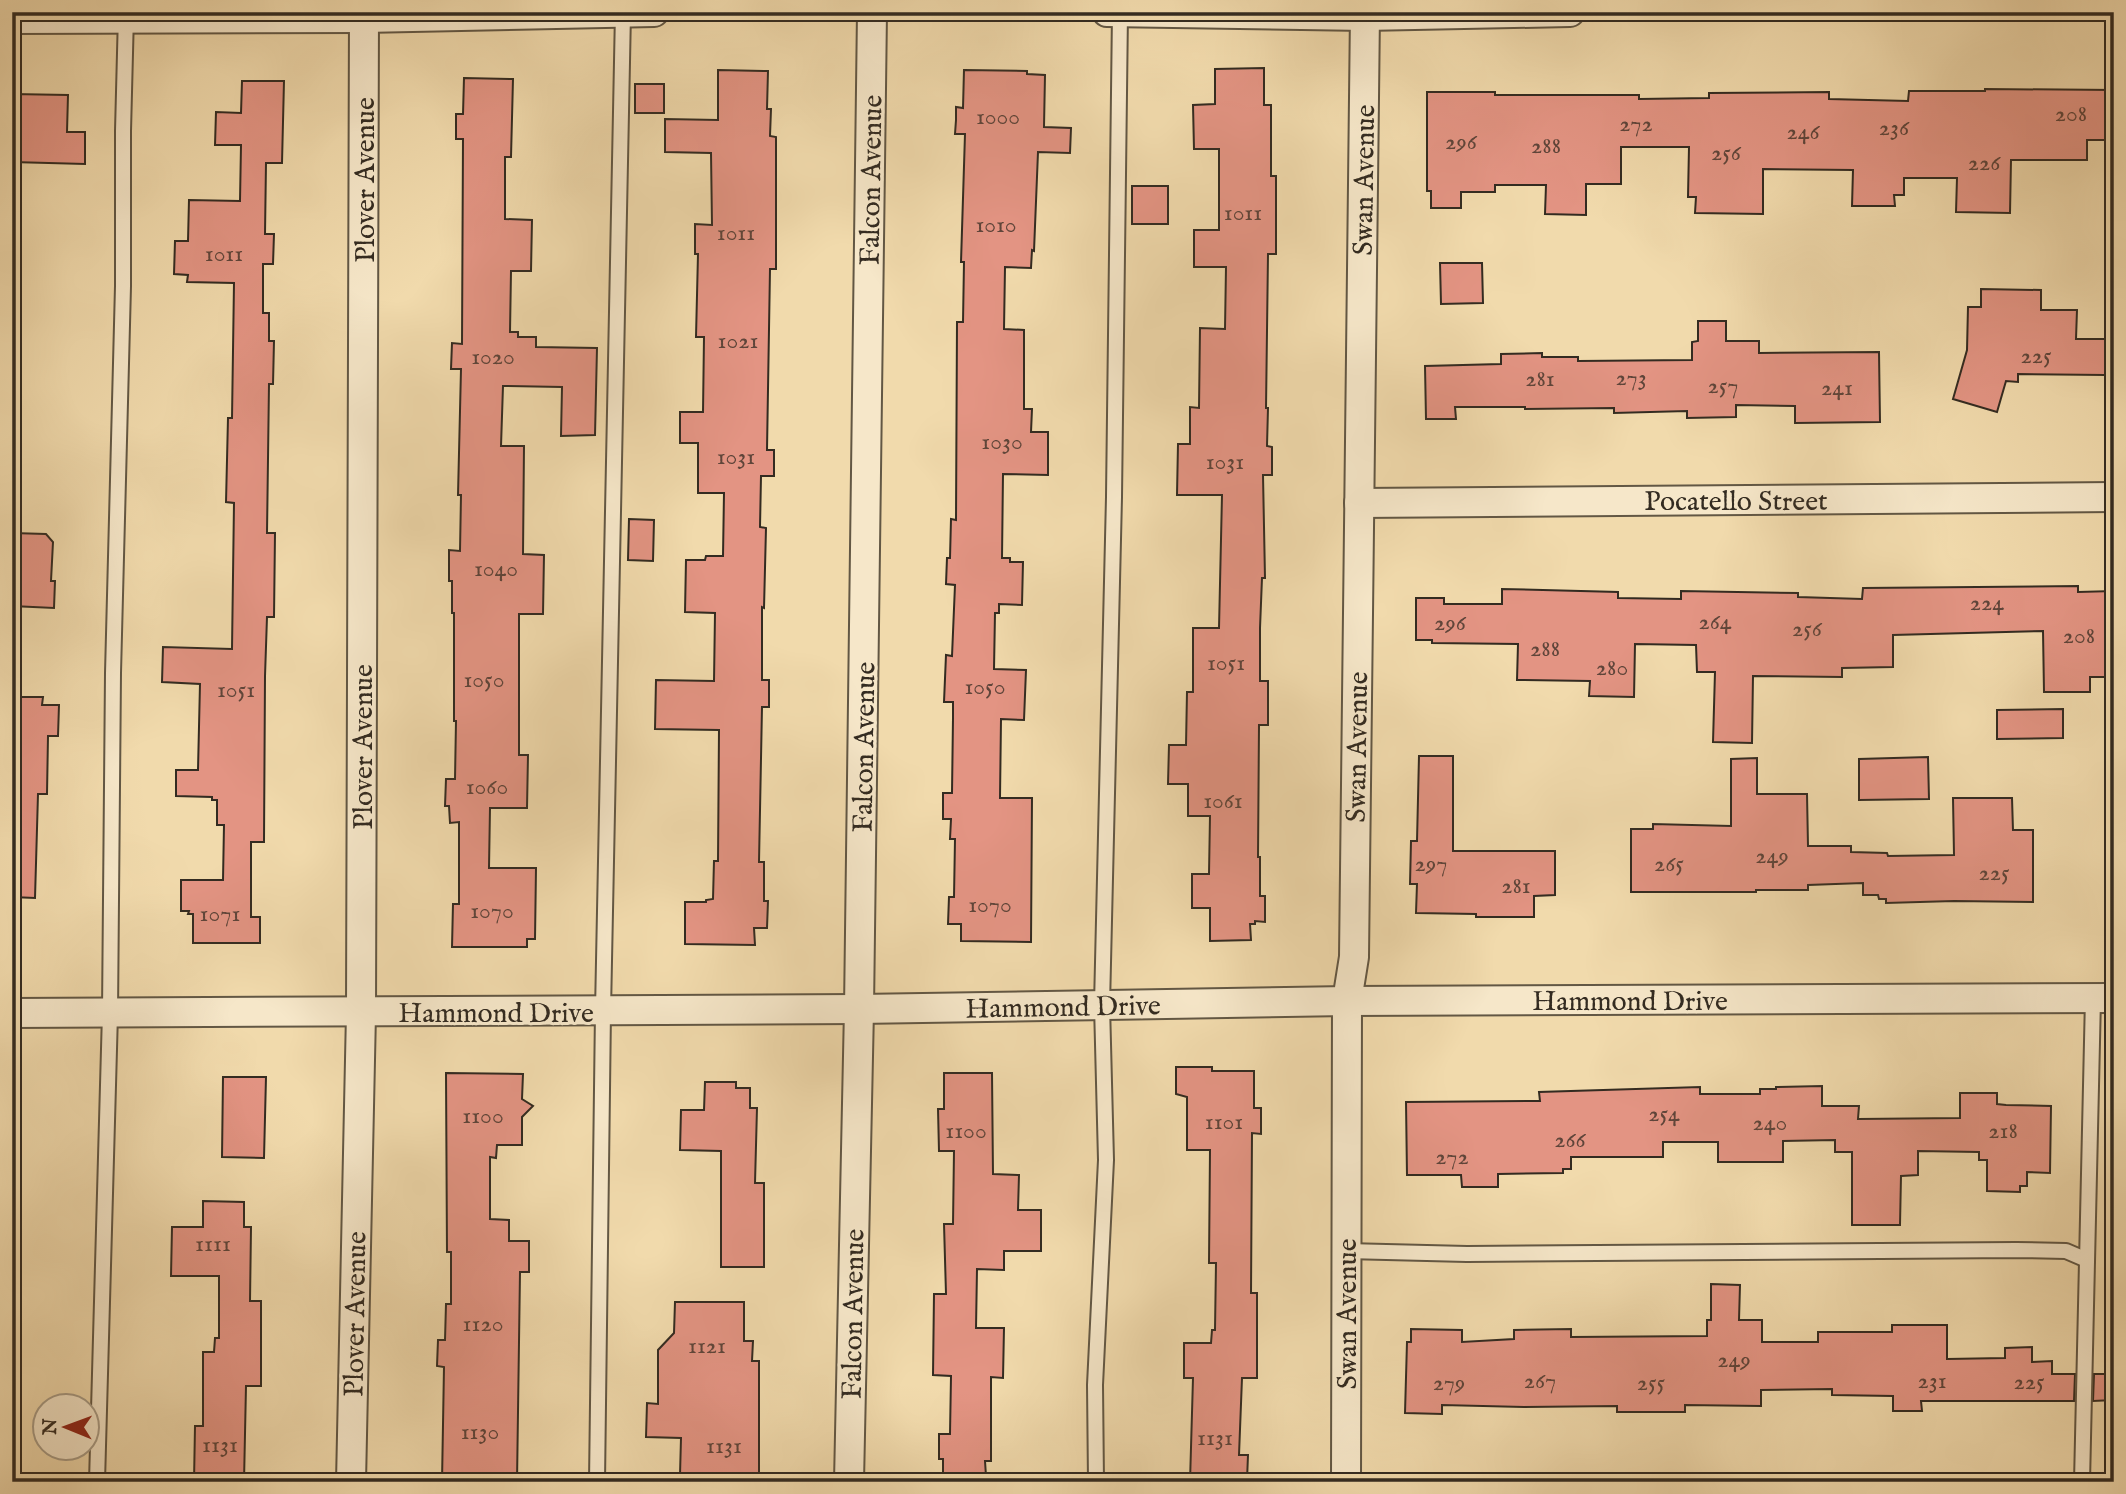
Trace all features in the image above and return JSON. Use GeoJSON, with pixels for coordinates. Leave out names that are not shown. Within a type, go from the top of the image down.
{"type":"FeatureCollection","features":[{"type":"Feature","properties":{"kind":"street"},"geometry":{"type":"LineString","coordinates":[[12,19],[654,12]]}},
{"type":"Feature","properties":{"kind":"street","name":"Falcon Avenue"},"geometry":{"type":"LineString","coordinates":[[849,1482],[859,1009],[872,12]]}},
{"type":"Feature","properties":{"kind":"street"},"geometry":{"type":"LineString","coordinates":[[1107,12],[1570,12]]}},
{"type":"Feature","properties":{"kind":"street","name":"Swan Avenue"},"geometry":{"type":"LineString","coordinates":[[1346,1482],[1347,1001],[1354,957],[1365,14]]}},
{"type":"Feature","properties":{"kind":"street","name":"Plover Avenue"},"geometry":{"type":"LineString","coordinates":[[351,1482],[361,1013],[364,15]]}},
{"type":"Feature","properties":{"kind":"street","name":"Pocatello Street"},"geometry":{"type":"LineString","coordinates":[[1359,503],[2114,497]]}},
{"type":"Feature","properties":{"kind":"street","name":"Hammond Drive"},"geometry":{"type":"LineString","coordinates":[[12,1013],[361,1013],[1347,1001],[2103,998]]}},
{"type":"Feature","properties":{"kind":"lane"},"geometry":{"type":"LineString","coordinates":[[1096,1482],[1096,1385],[1106,1160],[1102,1005],[1114,497],[1120,12]]}},
{"type":"Feature","properties":{"kind":"lane"},"geometry":{"type":"LineString","coordinates":[[597,1482],[603,1011],[623,13]]}},
{"type":"Feature","properties":{"kind":"lane"},"geometry":{"type":"LineString","coordinates":[[97,1482],[110,1013],[126,16]]}},
{"type":"Feature","properties":{"kind":"lane"},"geometry":{"type":"LineString","coordinates":[[2082,1482],[2087,1260],[2103,998]]}},
{"type":"Feature","properties":{"kind":"lane"},"geometry":{"type":"LineString","coordinates":[[1346,1251],[1481,1254],[2016,1250],[2066,1251],[2087,1260]]}},
{"type":"Feature","properties":{"kind":"building"},"geometry":{"type":"Polygon","coordinates":[[[1264,68],[1264,105],[1271,105],[1271,176],[1276,176],[1276,254],[1268,254],[1266,408],[1267,446],[1272,447],[1272,475],[1263,475],[1265,578],[1262,578],[1260,628],[1260,681],[1268,681],[1268,725],[1259,725],[1258,857],[1260,896],[1265,896],[1265,922],[1255,921],[1255,924],[1250,924],[1251,940],[1210,941],[1210,908],[1192,908],[1192,874],[1209,874],[1210,816],[1188,816],[1188,784],[1168,784],[1169,745],[1186,745],[1187,692],[1193,692],[1193,628],[1219,628],[1222,495],[1177,495],[1178,444],[1190,444],[1190,407],[1199,408],[1200,328],[1225,329],[1226,267],[1194,267],[1194,230],[1219,230],[1219,149],[1194,149],[1193,105],[1215,104],[1215,69],[1264,68]]]}},
{"type":"Feature","properties":{"kind":"building"},"geometry":{"type":"Polygon","coordinates":[[[718,70],[768,71],[767,109],[771,109],[770,136],[776,137],[776,269],[770,269],[767,450],[774,450],[774,476],[761,476],[760,527],[766,528],[762,680],[769,680],[769,707],[762,707],[759,862],[764,862],[764,901],[768,901],[767,928],[754,928],[755,945],[685,944],[685,902],[706,902],[713,899],[714,861],[718,861],[719,730],[655,729],[656,680],[714,681],[715,613],[685,612],[686,560],[723,556],[724,493],[698,493],[698,443],[680,443],[680,412],[703,412],[704,337],[696,337],[698,254],[695,254],[695,224],[712,225],[711,153],[665,152],[665,119],[718,120],[718,70]]]}},
{"type":"Feature","properties":{"kind":"building"},"geometry":{"type":"Polygon","coordinates":[[[964,70],[1027,71],[1027,74],[1045,75],[1044,127],[1071,128],[1070,153],[1038,152],[1031,268],[1005,267],[1004,329],[1024,330],[1024,409],[1032,409],[1031,432],[1048,432],[1048,475],[1003,474],[1002,558],[1010,558],[1010,562],[1023,562],[1022,605],[999,604],[999,613],[995,613],[994,669],[1026,670],[1024,720],[1001,719],[1000,798],[1032,798],[1031,942],[961,941],[961,924],[948,924],[949,897],[954,897],[955,839],[950,839],[951,819],[943,819],[943,793],[952,793],[953,702],[944,702],[946,655],[952,656],[955,585],[946,584],[951,519],[956,520],[957,322],[963,322],[964,262],[961,262],[965,134],[955,134],[956,107],[963,108],[964,70]]]}},
{"type":"Feature","properties":{"kind":"building"},"geometry":{"type":"Polygon","coordinates":[[[464,78],[513,79],[511,157],[505,157],[505,219],[532,220],[531,271],[511,271],[510,332],[518,332],[518,337],[536,337],[536,347],[597,348],[595,435],[561,436],[562,387],[503,386],[501,446],[524,446],[523,554],[544,555],[543,614],[519,614],[519,755],[528,755],[527,808],[490,808],[489,868],[536,868],[535,939],[527,939],[527,947],[452,947],[453,904],[459,904],[459,822],[450,823],[449,806],[445,806],[446,779],[455,779],[454,613],[452,581],[449,581],[449,550],[460,551],[461,495],[458,495],[461,369],[451,369],[452,343],[462,344],[463,139],[456,139],[456,114],[463,114],[464,78]]]}},
{"type":"Feature","properties":{"kind":"building"},"geometry":{"type":"Polygon","coordinates":[[[242,81],[284,81],[282,163],[266,163],[265,234],[274,234],[273,264],[263,264],[263,313],[269,313],[269,341],[274,341],[273,384],[269,384],[267,533],[275,533],[274,617],[267,617],[264,842],[251,842],[251,917],[260,917],[260,943],[193,943],[193,914],[181,911],[181,880],[223,880],[224,825],[217,825],[217,800],[212,800],[212,797],[176,796],[176,770],[198,770],[200,684],[162,682],[163,647],[232,649],[234,503],[226,502],[228,418],[232,418],[234,283],[187,282],[188,275],[174,274],[175,241],[188,241],[189,200],[240,201],[241,145],[215,145],[216,112],[241,113],[242,81]]]}},
{"type":"Feature","properties":{"kind":"building"},"geometry":{"type":"Polygon","coordinates":[[[635,84],[664,84],[664,113],[635,113],[635,84]]]}},
{"type":"Feature","properties":{"kind":"building"},"geometry":{"type":"Polygon","coordinates":[[[2114,90],[2114,140],[2087,140],[2087,160],[2011,160],[2010,213],[1956,212],[1957,178],[1904,178],[1904,195],[1894,195],[1895,206],[1852,206],[1853,170],[1763,169],[1763,214],[1695,213],[1696,197],[1688,197],[1689,147],[1621,147],[1621,184],[1586,184],[1586,215],[1545,214],[1546,185],[1495,185],[1495,192],[1461,192],[1461,208],[1431,208],[1431,191],[1427,191],[1427,92],[1639,95],[1639,99],[1709,98],[1709,93],[1829,92],[1829,99],[1908,101],[1909,91],[2114,90]]]}},
{"type":"Feature","properties":{"kind":"building"},"geometry":{"type":"Polygon","coordinates":[[[12,94],[68,95],[67,132],[85,132],[85,164],[12,162],[12,94]]]}},
{"type":"Feature","properties":{"kind":"building"},"geometry":{"type":"Polygon","coordinates":[[[1132,186],[1168,186],[1168,224],[1132,224],[1132,186]]]}},
{"type":"Feature","properties":{"kind":"building"},"geometry":{"type":"Polygon","coordinates":[[[1440,263],[1482,263],[1483,303],[1441,304],[1440,263]]]}},
{"type":"Feature","properties":{"kind":"building"},"geometry":{"type":"Polygon","coordinates":[[[1981,289],[2041,290],[2041,310],[2077,310],[2076,339],[2106,339],[2105,375],[2018,374],[2018,382],[2006,381],[1997,412],[1953,399],[1967,350],[1968,307],[1981,307],[1981,289]]]}},
{"type":"Feature","properties":{"kind":"building"},"geometry":{"type":"Polygon","coordinates":[[[1698,321],[1726,321],[1726,341],[1759,341],[1759,353],[1879,352],[1880,422],[1795,423],[1795,406],[1736,405],[1736,417],[1687,418],[1687,411],[1614,413],[1614,408],[1455,407],[1456,419],[1426,419],[1425,366],[1501,364],[1501,354],[1542,353],[1542,357],[1578,357],[1578,361],[1692,360],[1692,342],[1698,341],[1698,321]]]}},
{"type":"Feature","properties":{"kind":"building"},"geometry":{"type":"Polygon","coordinates":[[[629,519],[654,520],[653,561],[628,560],[629,519]]]}},
{"type":"Feature","properties":{"kind":"building"},"geometry":{"type":"Polygon","coordinates":[[[12,533],[46,534],[53,542],[51,581],[55,581],[54,608],[12,606],[12,533]]]}},
{"type":"Feature","properties":{"kind":"building"},"geometry":{"type":"Polygon","coordinates":[[[2078,586],[2078,592],[2114,591],[2114,677],[2090,677],[2090,692],[2044,692],[2043,631],[1893,635],[1893,667],[1842,668],[1842,677],[1753,676],[1752,743],[1713,742],[1715,672],[1697,672],[1696,645],[1635,644],[1634,697],[1589,696],[1590,681],[1517,680],[1518,644],[1432,643],[1432,640],[1416,640],[1416,598],[1444,598],[1444,604],[1502,604],[1502,589],[1618,592],[1618,598],[1681,599],[1681,591],[1798,593],[1798,597],[1862,599],[1863,588],[2078,586]]]}},
{"type":"Feature","properties":{"kind":"building"},"geometry":{"type":"Polygon","coordinates":[[[12,697],[43,697],[42,705],[59,705],[58,736],[48,736],[47,794],[38,794],[35,898],[12,897],[12,697]]]}},
{"type":"Feature","properties":{"kind":"building"},"geometry":{"type":"Polygon","coordinates":[[[2063,709],[2063,738],[1997,739],[1997,710],[2063,709]]]}},
{"type":"Feature","properties":{"kind":"building"},"geometry":{"type":"Polygon","coordinates":[[[1419,756],[1453,756],[1453,851],[1555,851],[1555,895],[1534,896],[1534,917],[1416,913],[1417,884],[1410,884],[1411,841],[1417,841],[1419,756]]]}},
{"type":"Feature","properties":{"kind":"building"},"geometry":{"type":"Polygon","coordinates":[[[1928,757],[1929,799],[1859,800],[1859,759],[1928,757]]]}},
{"type":"Feature","properties":{"kind":"building"},"geometry":{"type":"Polygon","coordinates":[[[1757,758],[1757,794],[1807,794],[1808,846],[1851,846],[1851,852],[1887,853],[1888,856],[1954,855],[1953,798],[2012,798],[2013,830],[2033,830],[2033,902],[1886,903],[1886,899],[1879,899],[1878,895],[1863,895],[1863,883],[1808,885],[1808,890],[1631,892],[1631,829],[1653,829],[1653,824],[1731,826],[1731,759],[1757,758]]]}},
{"type":"Feature","properties":{"kind":"building"},"geometry":{"type":"Polygon","coordinates":[[[1176,1067],[1212,1067],[1212,1071],[1254,1071],[1254,1108],[1261,1108],[1261,1134],[1252,1133],[1251,1293],[1257,1293],[1257,1378],[1242,1378],[1239,1455],[1248,1455],[1247,1480],[1190,1482],[1193,1378],[1184,1378],[1184,1343],[1211,1343],[1212,1330],[1215,1330],[1216,1263],[1209,1263],[1210,1150],[1187,1150],[1187,1097],[1176,1094],[1176,1067]]]}},
{"type":"Feature","properties":{"kind":"building"},"geometry":{"type":"Polygon","coordinates":[[[446,1073],[523,1074],[522,1099],[533,1106],[522,1117],[522,1145],[497,1145],[496,1158],[490,1157],[490,1219],[509,1220],[509,1241],[529,1241],[529,1272],[520,1272],[517,1482],[442,1482],[444,1367],[437,1366],[438,1340],[445,1340],[446,1304],[451,1304],[451,1252],[447,1252],[446,1073]]]}},
{"type":"Feature","properties":{"kind":"building"},"geometry":{"type":"Polygon","coordinates":[[[944,1073],[992,1073],[993,1174],[1019,1175],[1018,1210],[1041,1210],[1041,1251],[1004,1251],[1004,1270],[977,1269],[976,1328],[1004,1328],[1003,1378],[991,1377],[991,1461],[985,1461],[986,1476],[943,1476],[943,1459],[939,1459],[939,1434],[950,1434],[951,1376],[933,1375],[934,1294],[946,1294],[944,1224],[953,1224],[954,1151],[939,1151],[938,1109],[944,1109],[944,1073]]]}},
{"type":"Feature","properties":{"kind":"building"},"geometry":{"type":"Polygon","coordinates":[[[223,1077],[266,1077],[264,1158],[222,1157],[223,1077]]]}},
{"type":"Feature","properties":{"kind":"building"},"geometry":{"type":"Polygon","coordinates":[[[705,1082],[736,1082],[736,1088],[750,1088],[750,1108],[757,1108],[755,1183],[764,1183],[764,1267],[721,1267],[721,1151],[680,1150],[681,1110],[704,1110],[705,1082]]]}},
{"type":"Feature","properties":{"kind":"building"},"geometry":{"type":"Polygon","coordinates":[[[1822,1086],[1822,1106],[1859,1106],[1858,1119],[1960,1118],[1960,1093],[1997,1093],[1997,1104],[2051,1106],[2050,1173],[2027,1172],[2027,1186],[2020,1186],[2020,1192],[1987,1191],[1987,1160],[1979,1160],[1979,1152],[1918,1151],[1918,1175],[1901,1176],[1900,1225],[1852,1225],[1852,1152],[1835,1152],[1835,1140],[1783,1141],[1783,1162],[1718,1162],[1718,1142],[1663,1142],[1663,1157],[1571,1157],[1571,1169],[1563,1169],[1563,1173],[1498,1174],[1498,1187],[1462,1187],[1461,1175],[1407,1175],[1406,1102],[1540,1101],[1539,1092],[1700,1087],[1700,1094],[1760,1094],[1760,1089],[1822,1086]]]}},
{"type":"Feature","properties":{"kind":"building"},"geometry":{"type":"Polygon","coordinates":[[[203,1201],[244,1202],[244,1227],[251,1227],[250,1301],[261,1301],[261,1386],[246,1386],[244,1482],[194,1482],[195,1426],[203,1426],[203,1352],[214,1352],[215,1338],[219,1338],[219,1276],[171,1276],[172,1227],[203,1227],[203,1201]]]}},
{"type":"Feature","properties":{"kind":"building"},"geometry":{"type":"Polygon","coordinates":[[[1711,1284],[1740,1285],[1739,1320],[1762,1320],[1762,1342],[1818,1342],[1818,1332],[1892,1332],[1892,1325],[1947,1325],[1947,1359],[2005,1358],[2005,1348],[2032,1347],[2032,1362],[2052,1361],[2052,1374],[2075,1374],[2074,1401],[1921,1401],[1922,1411],[1893,1411],[1893,1396],[1832,1395],[1832,1389],[1761,1390],[1761,1406],[1685,1405],[1685,1412],[1617,1412],[1617,1406],[1442,1405],[1442,1414],[1405,1413],[1407,1342],[1411,1342],[1411,1329],[1462,1330],[1462,1342],[1514,1339],[1514,1330],[1571,1329],[1571,1337],[1707,1336],[1707,1320],[1711,1320],[1711,1284]]]}},
{"type":"Feature","properties":{"kind":"building"},"geometry":{"type":"Polygon","coordinates":[[[675,1302],[744,1302],[744,1341],[753,1341],[752,1361],[759,1361],[759,1476],[754,1476],[754,1482],[683,1482],[683,1475],[680,1475],[681,1438],[646,1437],[647,1403],[658,1404],[658,1350],[674,1333],[675,1302]]]}},
{"type":"Feature","properties":{"kind":"building"},"geometry":{"type":"Polygon","coordinates":[[[2094,1374],[2114,1374],[2114,1400],[2093,1401],[2094,1374]]]}}]}
